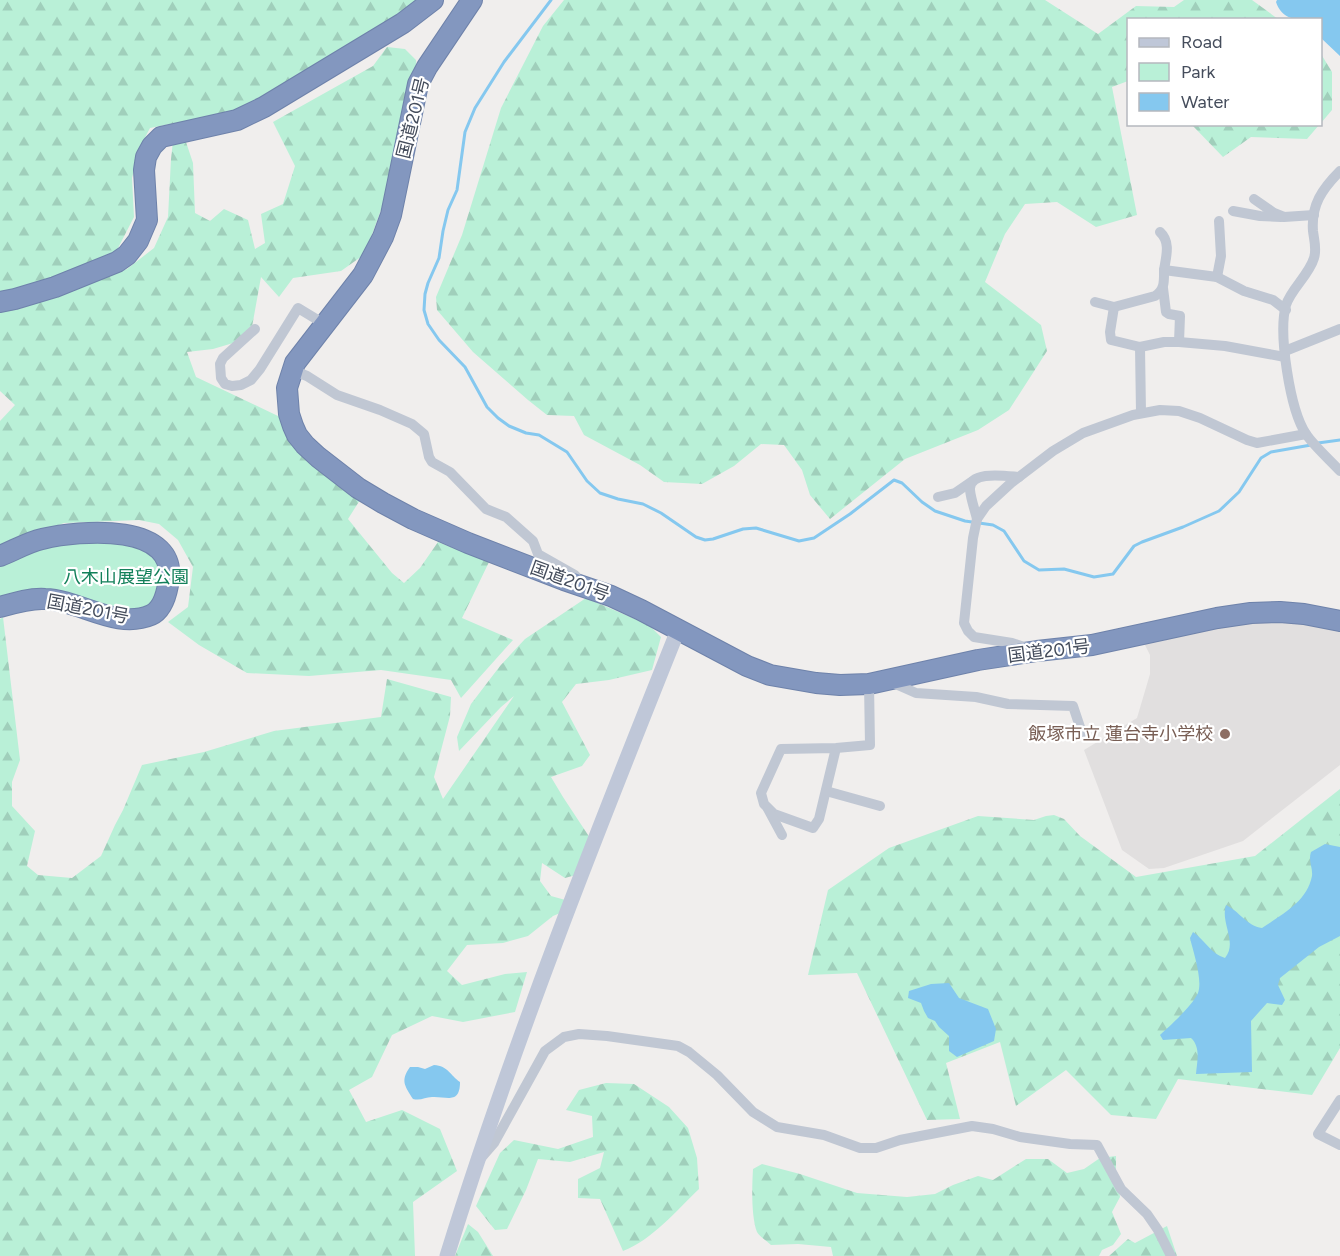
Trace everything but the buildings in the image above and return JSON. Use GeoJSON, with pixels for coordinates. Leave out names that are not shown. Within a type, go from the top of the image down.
{"type":"FeatureCollection","features":[{"type":"Feature","properties":{"kind":"highway"},"geometry":{"type":"LineString","coordinates":[[0,302],[55,287],[117,262],[127,255],[138,241],[147,220],[144,170],[146,158],[152,146],[161,137],[237,120],[264,107],[403,23],[433,0]]}},
{"type":"Feature","properties":{"kind":"highway","name":"国道201号"},"geometry":{"type":"LineString","coordinates":[[472,0],[418,84],[391,215],[383,237],[363,275],[295,363],[287,388],[289,414],[297,435],[318,457],[358,488],[412,519],[468,543],[611,596],[747,666],[770,675],[816,683],[840,685],[878,682],[978,660],[1092,645],[1217,618],[1280,612],[1340,621]]}},
{"type":"Feature","properties":{"kind":"highway","name":"国道201号"},"geometry":{"type":"LineString","coordinates":[[0,556],[40,539],[70,534],[112,533],[142,538],[154,544],[164,555],[169,569],[166,595],[154,613],[143,618],[131,620],[111,616],[45,598],[25,600],[0,607]]}},
{"type":"Feature","properties":{"kind":"street"},"geometry":{"type":"LineString","coordinates":[[1340,171],[1327,184],[1314,207],[1314,258],[1287,304],[1285,354],[1294,405],[1306,434],[1340,471]]}},
{"type":"Feature","properties":{"kind":"street"},"geometry":{"type":"LineString","coordinates":[[1254,199],[1284,217]]}},
{"type":"Feature","properties":{"kind":"street"},"geometry":{"type":"LineString","coordinates":[[1233,211],[1260,216],[1314,215]]}},
{"type":"Feature","properties":{"kind":"street"},"geometry":{"type":"LineString","coordinates":[[1217,278],[1221,256],[1219,221]]}},
{"type":"Feature","properties":{"kind":"street"},"geometry":{"type":"LineString","coordinates":[[1160,232],[1165,236],[1167,242],[1163,288],[1166,312],[1180,316],[1179,342]]}},
{"type":"Feature","properties":{"kind":"street"},"geometry":{"type":"LineString","coordinates":[[1164,270],[1217,278],[1244,291],[1274,300],[1286,310]]}},
{"type":"Feature","properties":{"kind":"street"},"geometry":{"type":"LineString","coordinates":[[1095,302],[1114,307],[1155,296],[1163,288]]}},
{"type":"Feature","properties":{"kind":"street"},"geometry":{"type":"LineString","coordinates":[[1114,307],[1111,339],[1140,348],[1164,342],[1179,342],[1285,354],[1340,329]]}},
{"type":"Feature","properties":{"kind":"street"},"geometry":{"type":"LineString","coordinates":[[255,329],[223,358],[220,364],[220,378],[225,384],[241,385],[251,380],[298,308],[326,324]]}},
{"type":"Feature","properties":{"kind":"street"},"geometry":{"type":"LineString","coordinates":[[1140,348],[1142,413]]}},
{"type":"Feature","properties":{"kind":"street"},"geometry":{"type":"LineString","coordinates":[[292,370],[307,376],[337,395],[380,410],[418,428],[424,434],[432,462],[450,472],[486,509],[506,517],[533,542],[538,554],[575,575],[574,583]]}},
{"type":"Feature","properties":{"kind":"street"},"geometry":{"type":"LineString","coordinates":[[1037,651],[1012,642],[974,637],[964,624],[977,519],[986,506],[1019,477],[1053,451],[1083,433],[1142,413],[1160,410],[1179,411],[1200,418],[1257,443],[1306,434]]}},
{"type":"Feature","properties":{"kind":"street"},"geometry":{"type":"LineString","coordinates":[[939,497],[955,493],[978,478],[1019,477]]}},
{"type":"Feature","properties":{"kind":"street"},"geometry":{"type":"LineString","coordinates":[[971,482],[970,489],[977,519]]}},
{"type":"Feature","properties":{"kind":"street"},"geometry":{"type":"LineString","coordinates":[[447,1256],[510,1063],[599,827],[678,630]]}},
{"type":"Feature","properties":{"kind":"street"},"geometry":{"type":"LineString","coordinates":[[836,748],[819,819],[813,828],[774,814],[764,804],[761,794],[781,749],[870,745],[878,682],[916,693],[976,697],[1008,704],[1073,706],[1082,733]]}},
{"type":"Feature","properties":{"kind":"street"},"geometry":{"type":"LineString","coordinates":[[826,791],[880,806]]}},
{"type":"Feature","properties":{"kind":"street"},"geometry":{"type":"LineString","coordinates":[[768,808],[782,836]]}},
{"type":"Feature","properties":{"kind":"street"},"geometry":{"type":"LineString","coordinates":[[475,1165],[494,1143],[545,1051],[564,1037],[579,1034],[618,1037],[678,1046],[717,1075],[753,1112],[777,1127],[824,1135],[860,1149],[876,1149],[900,1140],[972,1126],[1020,1137],[1097,1145],[1121,1189],[1148,1214],[1171,1256]]}},
{"type":"Feature","properties":{"kind":"street"},"geometry":{"type":"LineString","coordinates":[[1340,1100],[1318,1134],[1340,1145]]}},
{"type":"Feature","properties":{"kind":"shaded area","name":"飯塚市立 蓮台寺小学校"},"geometry":{"type":"Polygon","coordinates":[[[1284,619],[1340,627],[1340,765],[1243,841],[1164,868],[1149,869],[1122,850],[1084,750],[1137,718],[1150,674],[1150,655],[1144,643],[1236,623],[1284,619]]]}},
{"type":"Feature","properties":{"kind":"green space"},"geometry":{"type":"Polygon","coordinates":[[[0,0],[420,0],[388,25],[242,110],[150,128],[140,147],[132,178],[134,217],[117,250],[71,278],[0,292],[0,0]]]}},
{"type":"Feature","properties":{"kind":"green space"},"geometry":{"type":"Polygon","coordinates":[[[564,0],[1045,0],[1098,34],[1136,6],[1174,7],[1184,0],[1252,0],[1277,18],[1127,18],[1127,81],[1112,87],[1137,215],[1096,227],[1057,202],[1025,204],[1005,234],[985,282],[1041,325],[1047,351],[1009,410],[978,430],[905,459],[830,519],[810,495],[802,470],[784,445],[761,444],[734,466],[702,484],[664,482],[640,465],[584,435],[574,416],[547,415],[473,352],[437,310],[436,297],[462,235],[501,108],[543,26],[564,0]]]}},
{"type":"Feature","properties":{"kind":"green space"},"geometry":{"type":"Polygon","coordinates":[[[387,47],[405,49],[416,60],[421,114],[390,185],[365,254],[341,271],[293,278],[279,297],[261,277],[250,338],[213,349],[187,352],[196,377],[278,416],[302,445],[360,500],[348,519],[392,573],[404,583],[420,568],[438,542],[489,562],[462,618],[513,640],[461,698],[451,680],[381,670],[309,676],[247,673],[199,645],[168,622],[188,607],[193,567],[178,540],[159,524],[139,520],[64,523],[0,547],[0,421],[15,405],[0,391],[0,312],[19,309],[127,269],[154,248],[168,217],[173,141],[185,139],[193,163],[195,213],[210,221],[224,209],[248,220],[255,249],[265,243],[261,214],[283,204],[295,166],[273,122],[373,66],[387,47]]]}},
{"type":"Feature","properties":{"kind":"green space"},"geometry":{"type":"Polygon","coordinates":[[[1322,56],[1332,72],[1332,110],[1322,122],[1322,56]]]}},
{"type":"Feature","properties":{"kind":"green space"},"geometry":{"type":"Polygon","coordinates":[[[1193,126],[1318,126],[1307,139],[1251,137],[1223,157],[1193,126]]]}},
{"type":"Feature","properties":{"kind":"green space","name":"八木山展望公園"},"geometry":{"type":"Polygon","coordinates":[[[117,540],[158,553],[159,594],[142,613],[0,601],[0,566],[62,541],[117,540]]]}},
{"type":"Feature","properties":{"kind":"green space"},"geometry":{"type":"Polygon","coordinates":[[[586,598],[649,625],[661,637],[652,670],[609,680],[576,684],[562,702],[590,755],[582,766],[551,777],[590,838],[583,873],[565,878],[542,863],[540,881],[551,896],[569,901],[565,911],[553,916],[528,936],[503,943],[467,945],[447,971],[462,985],[505,974],[527,972],[515,1012],[463,1022],[432,1016],[392,1035],[372,1077],[349,1090],[366,1122],[402,1110],[440,1129],[457,1171],[413,1202],[415,1256],[0,1256],[0,619],[3,617],[20,760],[12,782],[12,806],[35,831],[27,866],[38,875],[72,878],[101,856],[142,765],[204,752],[274,731],[381,717],[387,679],[451,697],[450,716],[434,777],[443,799],[514,696],[459,751],[457,737],[471,704],[500,666],[525,639],[586,598]]]}},
{"type":"Feature","properties":{"kind":"green space"},"geometry":{"type":"Polygon","coordinates":[[[1340,789],[1340,1048],[1312,1095],[1178,1079],[1156,1119],[1111,1115],[1066,1070],[1016,1106],[1000,1042],[946,1063],[960,1119],[927,1120],[857,973],[808,975],[828,890],[889,848],[978,816],[1034,820],[1054,815],[1064,819],[1080,836],[1136,877],[1255,856],[1340,789]]]}},
{"type":"Feature","properties":{"kind":"green space"},"geometry":{"type":"Polygon","coordinates":[[[606,1083],[634,1084],[669,1107],[688,1128],[697,1158],[699,1189],[654,1232],[623,1251],[600,1199],[578,1198],[578,1179],[600,1168],[604,1152],[570,1162],[538,1159],[507,1229],[495,1230],[476,1206],[500,1153],[514,1140],[558,1149],[593,1137],[592,1116],[566,1110],[579,1090],[606,1083]]]}},
{"type":"Feature","properties":{"kind":"green space"},"geometry":{"type":"Polygon","coordinates":[[[1116,1156],[1120,1197],[1112,1212],[1121,1234],[1113,1245],[1102,1250],[1099,1256],[833,1256],[831,1247],[798,1244],[771,1245],[758,1234],[755,1225],[752,1201],[753,1169],[762,1164],[857,1193],[907,1197],[935,1194],[978,1176],[993,1180],[1026,1159],[1048,1159],[1067,1173],[1084,1169],[1100,1158],[1116,1156]]]}},
{"type":"Feature","properties":{"kind":"green space"},"geometry":{"type":"Polygon","coordinates":[[[468,1224],[478,1232],[493,1256],[455,1256],[468,1224]]]}},
{"type":"Feature","properties":{"kind":"green space"},"geometry":{"type":"Polygon","coordinates":[[[1167,1226],[1177,1256],[1109,1256],[1128,1239],[1135,1243],[1167,1226]]]}},
{"type":"Feature","properties":{"kind":"water"},"geometry":{"type":"Polygon","coordinates":[[[1277,0],[1340,0],[1340,56],[1322,39],[1322,18],[1292,18],[1283,14],[1277,0]]]}},
{"type":"Feature","properties":{"kind":"water"},"geometry":{"type":"Polygon","coordinates":[[[1325,844],[1340,847],[1340,936],[1319,947],[1280,978],[1278,985],[1285,1000],[1282,1005],[1267,1003],[1251,1021],[1252,1072],[1196,1074],[1197,1050],[1191,1038],[1163,1040],[1160,1035],[1186,1009],[1198,993],[1198,973],[1190,938],[1193,932],[1225,958],[1230,946],[1225,919],[1226,905],[1247,921],[1262,928],[1285,913],[1305,893],[1312,876],[1311,852],[1325,844]]]}},
{"type":"Feature","properties":{"kind":"water"},"geometry":{"type":"Polygon","coordinates":[[[949,983],[959,998],[988,1009],[996,1029],[994,1041],[957,1057],[949,1051],[949,1036],[935,1021],[928,1018],[921,1003],[908,998],[909,991],[931,984],[949,983]]]}},
{"type":"Feature","properties":{"kind":"water"},"geometry":{"type":"Polygon","coordinates":[[[434,1065],[446,1069],[460,1082],[458,1094],[451,1098],[413,1099],[404,1080],[410,1067],[425,1069],[434,1065]]]}},
{"type":"Feature","properties":{"kind":"waterway"},"geometry":{"type":"LineString","coordinates":[[551,0],[504,62],[475,108],[465,132],[457,190],[448,210],[439,258],[425,294],[424,310],[428,324],[439,340],[465,367],[487,407],[509,426],[526,433],[539,435],[567,452],[587,481],[600,493],[643,504],[661,513],[696,537],[705,540],[743,529],[756,528],[799,541],[814,538],[894,480],[902,483],[935,511],[965,521],[993,525],[1004,531],[1024,561],[1039,570],[1064,569],[1094,577],[1113,574],[1134,546],[1219,511],[1239,492],[1261,458],[1271,452],[1311,445]]}},
{"type":"Feature","properties":{"kind":"waterway"},"geometry":{"type":"LineString","coordinates":[[1318,443],[1340,440]]}},
{"type":"Feature","properties":{"kind":"place","name":"飯塚市立 蓮台寺小学校"},"geometry":{"type":"Point","coordinates":[1225,734]}}]}
